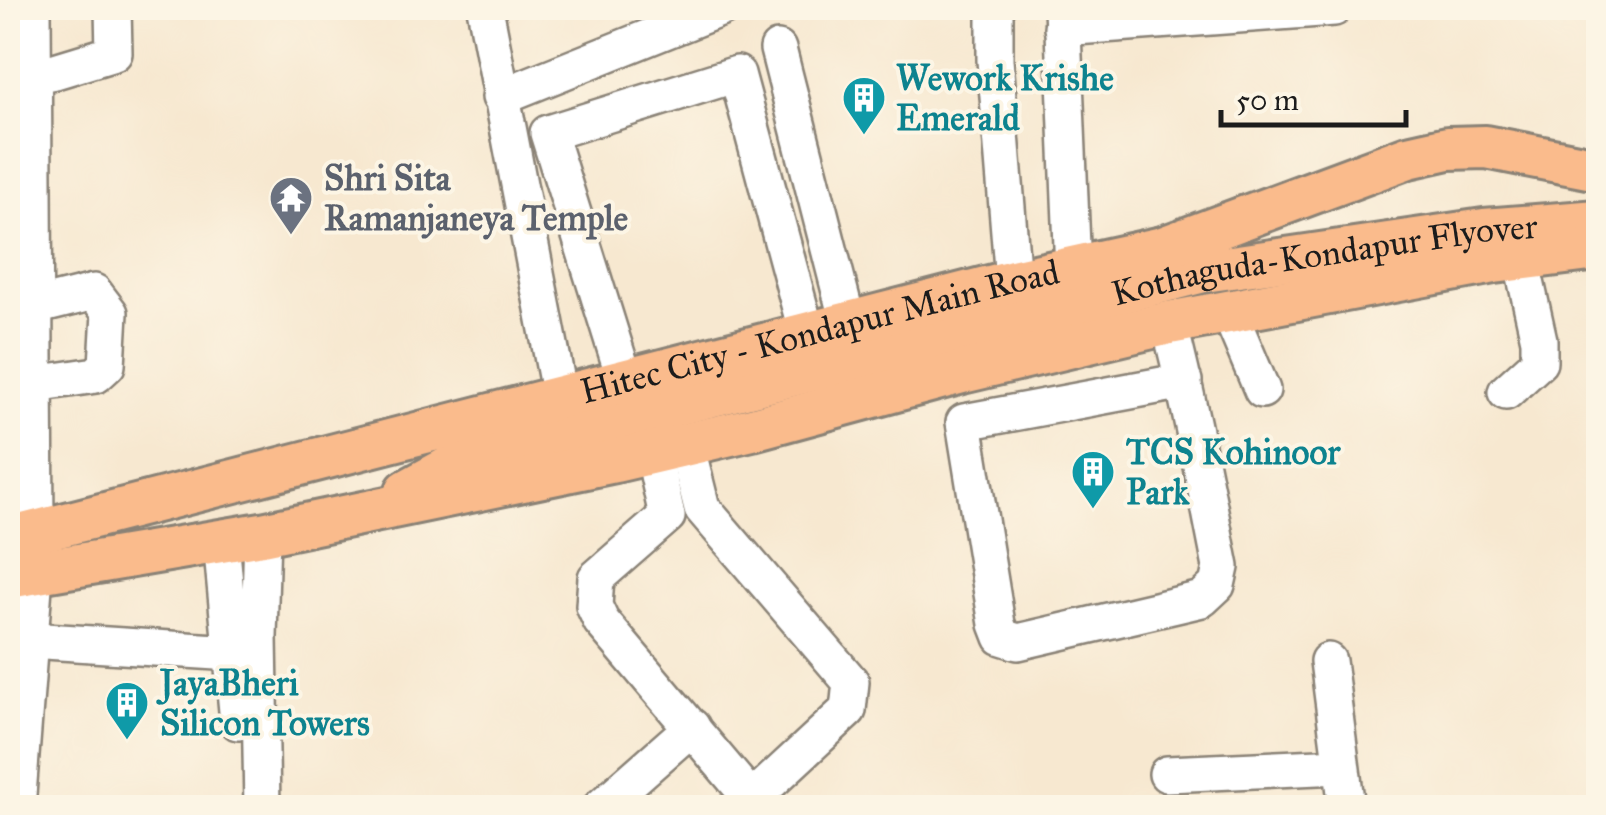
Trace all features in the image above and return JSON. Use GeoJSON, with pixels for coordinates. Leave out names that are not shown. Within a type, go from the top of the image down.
{"type":"FeatureCollection","features":[{"type":"Feature","properties":{"kind":"main road","name":"Hitec City - Kondapur Main Road"},"geometry":{"type":"LineString","coordinates":[[21,556],[560,397],[619,362],[807,334],[1013,281],[1163,248],[1408,157],[1448,148],[1486,146],[1598,169]]}},
{"type":"Feature","properties":{"kind":"main road","name":"Kothaguda-Kondapur Flyover"},"geometry":{"type":"LineString","coordinates":[[367,513],[472,456],[1204,271],[1484,230],[1598,221]]}},
{"type":"Feature","properties":{"kind":"main road","name":"Hitec City - Kondapur Main Road"},"geometry":{"type":"LineString","coordinates":[[21,556],[241,538],[672,458],[962,372],[1169,324],[1521,259],[1598,250]]}},
{"type":"Feature","properties":{"kind":"street"},"geometry":{"type":"LineString","coordinates":[[33,74],[55,72],[114,54],[113,8]]}},
{"type":"Feature","properties":{"kind":"street"},"geometry":{"type":"LineString","coordinates":[[484,8],[560,397]]}},
{"type":"Feature","properties":{"kind":"street"},"geometry":{"type":"LineString","coordinates":[[500,97],[717,8]]}},
{"type":"Feature","properties":{"kind":"street"},"geometry":{"type":"LineString","coordinates":[[995,8],[995,60],[1013,281]]}},
{"type":"Feature","properties":{"kind":"street"},"geometry":{"type":"LineString","coordinates":[[1073,270],[1062,18],[1334,8]]}},
{"type":"Feature","properties":{"kind":"street"},"geometry":{"type":"LineString","coordinates":[[16,808],[29,640],[21,556],[35,384],[25,287],[33,74],[24,17]]}},
{"type":"Feature","properties":{"kind":"street"},"geometry":{"type":"LineString","coordinates":[[778,49],[848,323]]}},
{"type":"Feature","properties":{"kind":"street"},"geometry":{"type":"LineString","coordinates":[[619,362],[548,134],[737,74],[807,334]]}},
{"type":"Feature","properties":{"kind":"street"},"geometry":{"type":"LineString","coordinates":[[1506,392],[1539,362],[1540,340],[1521,259]]}},
{"type":"Feature","properties":{"kind":"street"},"geometry":{"type":"LineString","coordinates":[[25,287],[94,292],[110,313],[108,365],[96,375],[35,384]]}},
{"type":"Feature","properties":{"kind":"street"},"geometry":{"type":"LineString","coordinates":[[1229,312],[1262,390]]}},
{"type":"Feature","properties":{"kind":"street"},"geometry":{"type":"LineString","coordinates":[[962,372],[964,422],[997,624],[1002,637],[1018,642],[1202,598],[1217,585],[1221,567],[1169,324]]}},
{"type":"Feature","properties":{"kind":"street"},"geometry":{"type":"LineString","coordinates":[[964,422],[1184,381]]}},
{"type":"Feature","properties":{"kind":"street"},"geometry":{"type":"LineString","coordinates":[[672,458],[702,508],[851,682],[848,710],[756,803],[600,621],[594,606],[596,578],[667,516],[702,508]]}},
{"type":"Feature","properties":{"kind":"street"},"geometry":{"type":"LineString","coordinates":[[667,516],[672,458]]}},
{"type":"Feature","properties":{"kind":"street"},"geometry":{"type":"LineString","coordinates":[[241,538],[233,653],[244,808]]}},
{"type":"Feature","properties":{"kind":"street"},"geometry":{"type":"LineString","coordinates":[[241,538],[258,637],[262,808]]}},
{"type":"Feature","properties":{"kind":"street"},"geometry":{"type":"LineString","coordinates":[[29,640],[233,653]]}},
{"type":"Feature","properties":{"kind":"street"},"geometry":{"type":"LineString","coordinates":[[1328,661],[1347,808]]}},
{"type":"Feature","properties":{"kind":"street"},"geometry":{"type":"LineString","coordinates":[[600,808],[692,727]]}},
{"type":"Feature","properties":{"kind":"street"},"geometry":{"type":"LineString","coordinates":[[1166,774],[1342,766]]}},
{"type":"Feature","properties":{"kind":"place","name":"Wework Krishe Emerald"},"geometry":{"type":"Point","coordinates":[864,136]}},
{"type":"Feature","properties":{"kind":"place","name":"Shri Sita Ramanjaneya Temple"},"geometry":{"type":"Point","coordinates":[291,236]}},
{"type":"Feature","properties":{"kind":"place","name":"TCS Kohinoor Park"},"geometry":{"type":"Point","coordinates":[1093,510]}},
{"type":"Feature","properties":{"kind":"place","name":"JayaBheri Silicon Towers"},"geometry":{"type":"Point","coordinates":[127,741]}}]}
